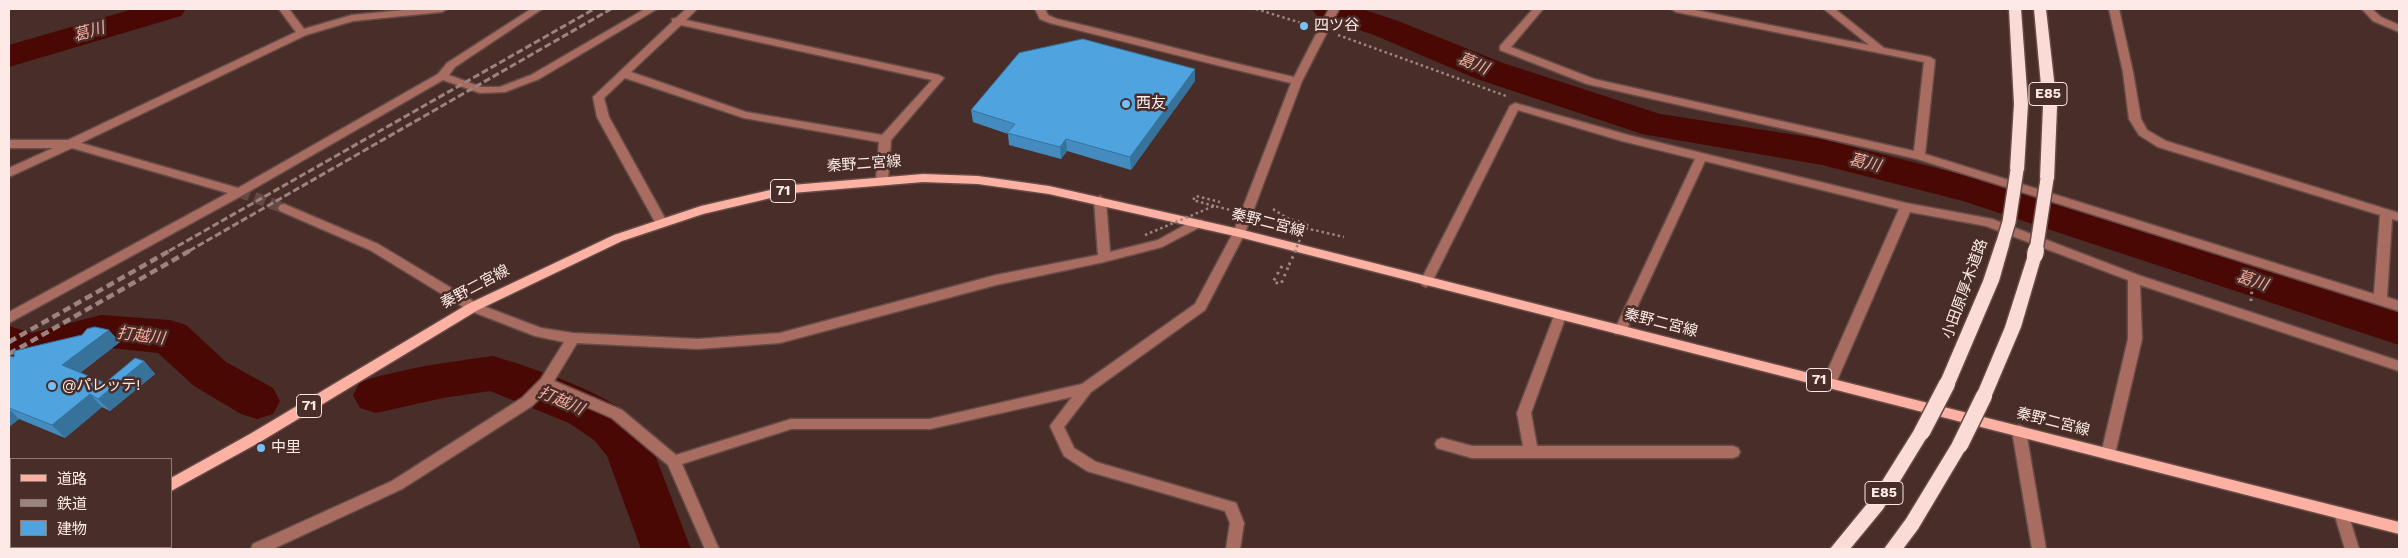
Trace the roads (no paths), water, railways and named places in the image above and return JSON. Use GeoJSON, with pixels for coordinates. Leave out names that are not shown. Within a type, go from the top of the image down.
{"type":"FeatureCollection","features":[{"type":"Feature","properties":{"kind":"highway","name":"小田原厚木道路"},"geometry":{"type":"LineString","coordinates":[[1839,549],[1877,504],[1922,432],[1947,384],[1991,281],[2009,222],[2017,170],[2020,104],[2015,9]]}},
{"type":"Feature","properties":{"kind":"highway","name":"E85"},"geometry":{"type":"LineString","coordinates":[[1893,549],[1912,524],[1960,445],[1998,368],[2027,288],[2040,232],[2047,179],[2050,107],[2040,9]]}},
{"type":"Feature","properties":{"kind":"main road","name":"秦野二宮線"},"geometry":{"type":"LineString","coordinates":[[172,484],[256,438],[472,307],[574,256],[661,222],[736,201],[792,189],[923,178],[978,180],[1049,190],[1198,223],[1620,332],[1828,382],[2399,528]]}},
{"type":"Feature","properties":{"kind":"street"},"geometry":{"type":"LineString","coordinates":[[284,9],[302,33]]}},
{"type":"Feature","properties":{"kind":"street"},"geometry":{"type":"LineString","coordinates":[[9,174],[302,33],[352,18],[442,9]]}},
{"type":"Feature","properties":{"kind":"street"},"geometry":{"type":"LineString","coordinates":[[9,318],[239,192],[442,76],[451,64],[537,9]]}},
{"type":"Feature","properties":{"kind":"street"},"geometry":{"type":"LineString","coordinates":[[442,76],[480,90],[501,90],[534,77],[652,9]]}},
{"type":"Feature","properties":{"kind":"street"},"geometry":{"type":"LineString","coordinates":[[661,222],[603,117],[598,97],[676,21],[692,9]]}},
{"type":"Feature","properties":{"kind":"street"},"geometry":{"type":"LineString","coordinates":[[1040,9],[1044,17],[1054,21],[1136,40],[1192,57],[1297,82]]}},
{"type":"Feature","properties":{"kind":"street"},"geometry":{"type":"LineString","coordinates":[[1233,549],[1237,524],[1231,507],[1092,467],[1069,452],[1056,426],[1086,388],[1200,308],[1239,233],[1297,82],[1334,9]]}},
{"type":"Feature","properties":{"kind":"street"},"geometry":{"type":"LineString","coordinates":[[1538,9],[1504,48],[1591,82],[1919,156],[2399,306]]}},
{"type":"Feature","properties":{"kind":"street"},"geometry":{"type":"LineString","coordinates":[[1676,9],[1930,60],[1919,156]]}},
{"type":"Feature","properties":{"kind":"street"},"geometry":{"type":"LineString","coordinates":[[1829,9],[1882,49]]}},
{"type":"Feature","properties":{"kind":"street"},"geometry":{"type":"LineString","coordinates":[[2114,9],[2128,72],[2135,119],[2143,132],[2162,144],[2399,218]]}},
{"type":"Feature","properties":{"kind":"street"},"geometry":{"type":"LineString","coordinates":[[2367,9],[2377,19],[2399,29]]}},
{"type":"Feature","properties":{"kind":"street"},"geometry":{"type":"LineString","coordinates":[[676,21],[939,78],[885,139],[882,180]]}},
{"type":"Feature","properties":{"kind":"street"},"geometry":{"type":"LineString","coordinates":[[622,73],[744,114],[885,139]]}},
{"type":"Feature","properties":{"kind":"street"},"geometry":{"type":"LineString","coordinates":[[1426,282],[1515,106],[1626,138],[1701,157],[1906,207],[1988,222],[2134,278],[2399,366]]}},
{"type":"Feature","properties":{"kind":"street"},"geometry":{"type":"LineString","coordinates":[[9,144],[72,144],[239,192]]}},
{"type":"Feature","properties":{"kind":"street"},"geometry":{"type":"LineString","coordinates":[[1620,332],[1701,157]]}},
{"type":"Feature","properties":{"kind":"street"},"geometry":{"type":"LineString","coordinates":[[1100,200],[1104,258]]}},
{"type":"Feature","properties":{"kind":"street"},"geometry":{"type":"LineString","coordinates":[[1828,382],[1906,207]]}},
{"type":"Feature","properties":{"kind":"street"},"geometry":{"type":"LineString","coordinates":[[284,208],[374,247],[472,307],[540,334],[573,338],[698,344],[780,338],[996,280],[1104,258],[1162,243],[1198,223]]}},
{"type":"Feature","properties":{"kind":"street"},"geometry":{"type":"LineString","coordinates":[[2380,300],[2386,213]]}},
{"type":"Feature","properties":{"kind":"street"},"geometry":{"type":"LineString","coordinates":[[2108,454],[2135,339],[2134,278]]}},
{"type":"Feature","properties":{"kind":"street"},"geometry":{"type":"LineString","coordinates":[[1531,452],[1524,413],[1560,316]]}},
{"type":"Feature","properties":{"kind":"street"},"geometry":{"type":"LineString","coordinates":[[258,549],[397,485],[527,402],[546,383],[573,338]]}},
{"type":"Feature","properties":{"kind":"street"},"geometry":{"type":"LineString","coordinates":[[546,383],[617,414],[674,461],[712,549]]}},
{"type":"Feature","properties":{"kind":"street"},"geometry":{"type":"LineString","coordinates":[[674,461],[791,424],[930,424],[1086,388]]}},
{"type":"Feature","properties":{"kind":"street"},"geometry":{"type":"LineString","coordinates":[[2019,431],[2039,549]]}},
{"type":"Feature","properties":{"kind":"street"},"geometry":{"type":"LineString","coordinates":[[1442,444],[1472,452],[1733,452]]}},
{"type":"Feature","properties":{"kind":"street"},"geometry":{"type":"LineString","coordinates":[[2340,513],[2352,549]]}},
{"type":"Feature","properties":{"kind":"waterway","name":"葛川"},"geometry":{"type":"LineString","coordinates":[[9,56],[169,9]]}},
{"type":"Feature","properties":{"kind":"waterway","name":"葛川"},"geometry":{"type":"LineString","coordinates":[[1329,9],[1386,28],[1490,71],[1655,125],[1822,152],[1973,190],[2399,329]]}},
{"type":"Feature","properties":{"kind":"waterway","name":"打越川"},"geometry":{"type":"LineString","coordinates":[[9,343],[32,350],[101,331],[170,337],[210,374],[257,401]]}},
{"type":"Feature","properties":{"kind":"waterway","name":"打越川"},"geometry":{"type":"LineString","coordinates":[[376,395],[443,380],[493,373],[585,410],[611,427],[628,447],[666,549]]}},
{"type":"Feature","properties":{"kind":"tunnel"},"geometry":{"type":"LineString","coordinates":[[239,192],[284,208]]}},
{"type":"Feature","properties":{"kind":"railway"},"geometry":{"type":"LineString","coordinates":[[169,251],[594,9]]}},
{"type":"Feature","properties":{"kind":"railway"},"geometry":{"type":"LineString","coordinates":[[189,251],[611,9]]}},
{"type":"Feature","properties":{"kind":"railway"},"geometry":{"type":"LineString","coordinates":[[9,342],[171,250]]}},
{"type":"Feature","properties":{"kind":"railway"},"geometry":{"type":"LineString","coordinates":[[9,354],[191,250]]}},
{"type":"Feature","properties":{"kind":"place","name":"四ツ谷"},"geometry":{"type":"Point","coordinates":[1304,26]}},
{"type":"Feature","properties":{"kind":"place","name":"西友"},"geometry":{"type":"Point","coordinates":[1126,104]}},
{"type":"Feature","properties":{"kind":"place","name":"@パレッテ!"},"geometry":{"type":"Point","coordinates":[52,386]}},
{"type":"Feature","properties":{"kind":"place","name":"中里"},"geometry":{"type":"Point","coordinates":[261,448]}}]}
